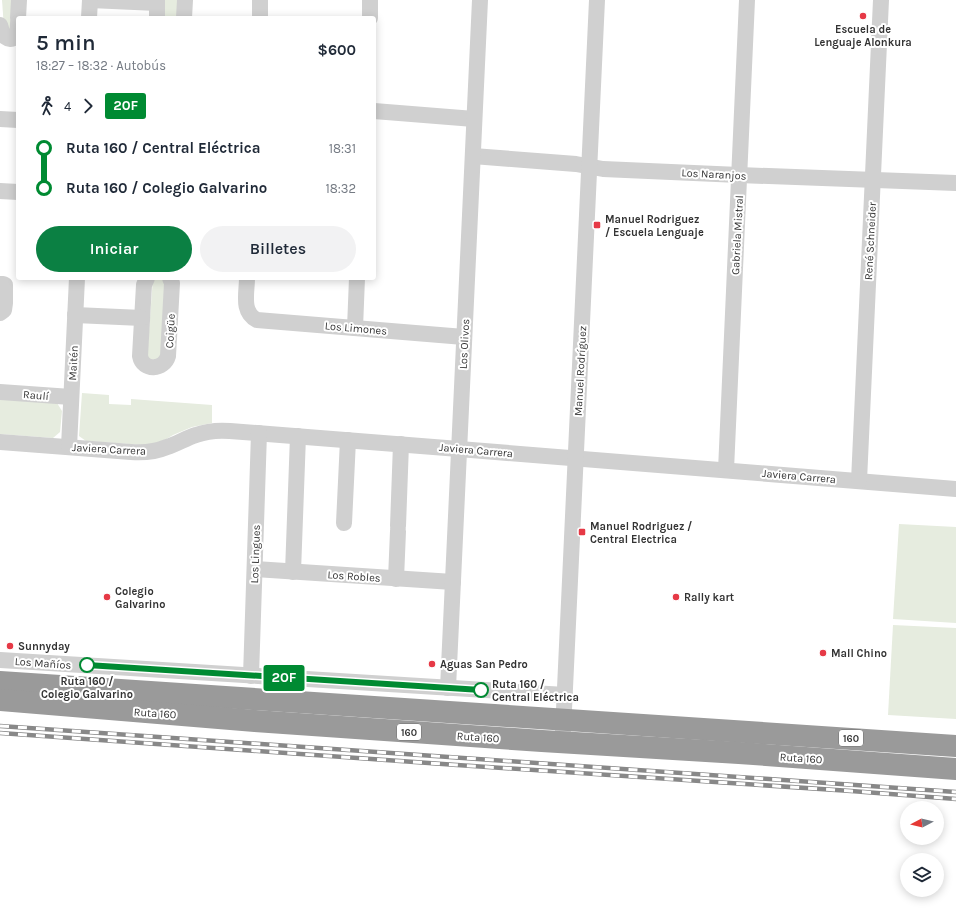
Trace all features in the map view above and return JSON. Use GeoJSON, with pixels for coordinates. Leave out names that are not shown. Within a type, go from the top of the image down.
{"type":"FeatureCollection","features":[{"type":"Feature","properties":{"kind":"highway","name":"Ruta 160"},"geometry":{"type":"LineString","coordinates":[[0,682],[956,746]]}},
{"type":"Feature","properties":{"kind":"highway","name":"Ruta 160"},"geometry":{"type":"LineString","coordinates":[[0,700],[255,721],[956,769]]}},
{"type":"Feature","properties":{"kind":"street"},"geometry":{"type":"LineString","coordinates":[[18,16],[19,0]]}},
{"type":"Feature","properties":{"kind":"street"},"geometry":{"type":"LineString","coordinates":[[90,16],[90,0],[157,7]]}},
{"type":"Feature","properties":{"kind":"street"},"geometry":{"type":"LineString","coordinates":[[184,16],[185,0]]}},
{"type":"Feature","properties":{"kind":"street"},"geometry":{"type":"LineString","coordinates":[[260,0],[260,16]]}},
{"type":"Feature","properties":{"kind":"street"},"geometry":{"type":"LineString","coordinates":[[370,0],[370,16]]}},
{"type":"Feature","properties":{"kind":"street","name":"Los Olivos"},"geometry":{"type":"LineString","coordinates":[[448,688],[480,0]]}},
{"type":"Feature","properties":{"kind":"street","name":"Manuel Rodríguez"},"geometry":{"type":"LineString","coordinates":[[563,742],[597,0]]}},
{"type":"Feature","properties":{"kind":"street","name":"Gabriela Mistral"},"geometry":{"type":"LineString","coordinates":[[726,470],[747,0]]}},
{"type":"Feature","properties":{"kind":"street","name":"René Schneider"},"geometry":{"type":"LineString","coordinates":[[859,481],[881,0]]}},
{"type":"Feature","properties":{"kind":"street"},"geometry":{"type":"LineString","coordinates":[[1,30],[3,35],[8,38],[14,37],[16,34]]}},
{"type":"Feature","properties":{"kind":"street"},"geometry":{"type":"LineString","coordinates":[[376,111],[474,119]]}},
{"type":"Feature","properties":{"kind":"street"},"geometry":{"type":"LineString","coordinates":[[0,119],[16,120]]}},
{"type":"Feature","properties":{"kind":"street","name":"Los Naranjos"},"geometry":{"type":"LineString","coordinates":[[473,156],[576,164],[603,169],[956,183]]}},
{"type":"Feature","properties":{"kind":"street"},"geometry":{"type":"LineString","coordinates":[[0,191],[16,192]]}},
{"type":"Feature","properties":{"kind":"street","name":"Maitén"},"geometry":{"type":"LineString","coordinates":[[69,447],[77,280]]}},
{"type":"Feature","properties":{"kind":"street","name":"Coigüe"},"geometry":{"type":"LineString","coordinates":[[146,280],[144,285],[140,356],[145,365],[156,367],[166,362],[168,356],[172,283],[171,280]]}},
{"type":"Feature","properties":{"kind":"street","name":"Los Limones"},"geometry":{"type":"LineString","coordinates":[[247,280],[246,308],[250,315],[257,320],[464,337]]}},
{"type":"Feature","properties":{"kind":"street"},"geometry":{"type":"LineString","coordinates":[[355,328],[357,280]]}},
{"type":"Feature","properties":{"kind":"street"},"geometry":{"type":"LineString","coordinates":[[0,284],[5,285],[6,298],[4,310],[0,313]]}},
{"type":"Feature","properties":{"kind":"street"},"geometry":{"type":"LineString","coordinates":[[75,315],[142,318]]}},
{"type":"Feature","properties":{"kind":"street","name":"Raulí"},"geometry":{"type":"LineString","coordinates":[[0,392],[71,397]]}},
{"type":"Feature","properties":{"kind":"street","name":"Javiera Carrera"},"geometry":{"type":"LineString","coordinates":[[0,442],[143,453],[167,448],[197,434],[218,430],[459,448],[956,489]]}},
{"type":"Feature","properties":{"kind":"street","name":"Los Lingues"},"geometry":{"type":"LineString","coordinates":[[252,676],[259,433]]}},
{"type":"Feature","properties":{"kind":"street"},"geometry":{"type":"LineString","coordinates":[[293,572],[298,436]]}},
{"type":"Feature","properties":{"kind":"street"},"geometry":{"type":"LineString","coordinates":[[344,523],[348,440]]}},
{"type":"Feature","properties":{"kind":"street"},"geometry":{"type":"LineString","coordinates":[[396,579],[401,444]]}},
{"type":"Feature","properties":{"kind":"street","name":"Los Robles"},"geometry":{"type":"LineString","coordinates":[[255,569],[453,582]]}},
{"type":"Feature","properties":{"kind":"street","name":"Los Mañíos"},"geometry":{"type":"LineString","coordinates":[[0,660],[565,695]]}},
{"type":"Feature","properties":{"kind":"shaded area"},"geometry":{"type":"Polygon","coordinates":[[[2,0],[15,0],[11,32],[4,28],[2,0]]]}},
{"type":"Feature","properties":{"kind":"shaded area"},"geometry":{"type":"Polygon","coordinates":[[[161,0],[180,0],[179,16],[161,16],[161,0]]]}},
{"type":"Feature","properties":{"kind":"shaded area"},"geometry":{"type":"Polygon","coordinates":[[[153,280],[163,280],[167,286],[161,358],[151,360],[147,358],[153,280]]]}},
{"type":"Feature","properties":{"kind":"shaded area"},"geometry":{"type":"Polygon","coordinates":[[[82,393],[109,395],[109,404],[131,405],[131,399],[212,405],[212,423],[192,427],[173,435],[160,443],[144,445],[86,441],[79,436],[82,393]]]}},
{"type":"Feature","properties":{"kind":"shaded area"},"geometry":{"type":"Polygon","coordinates":[[[0,399],[57,403],[62,411],[60,432],[53,438],[0,434],[0,399]]]}},
{"type":"Feature","properties":{"kind":"shaded area"},"geometry":{"type":"Polygon","coordinates":[[[899,524],[956,527],[956,623],[893,619],[899,524]]]}},
{"type":"Feature","properties":{"kind":"shaded area"},"geometry":{"type":"Polygon","coordinates":[[[893,625],[956,628],[956,719],[888,715],[893,625]]]}},
{"type":"Feature","properties":{"kind":"railway"},"geometry":{"type":"LineString","coordinates":[[0,726],[956,792]]}},
{"type":"Feature","properties":{"kind":"railway"},"geometry":{"type":"LineString","coordinates":[[0,733],[956,799]]}},
{"type":"Feature","properties":{"kind":"bus line","name":"20F"},"geometry":{"type":"LineString","coordinates":[[87,665],[481,690]]}},
{"type":"Feature","properties":{"kind":"place","name":"Escuela de Lenguaje Alonkura"},"geometry":{"type":"Point","coordinates":[863,16]}},
{"type":"Feature","properties":{"kind":"place","name":"Manuel Rodriguez / Escuela Lenguaje"},"geometry":{"type":"Point","coordinates":[597,225]}},
{"type":"Feature","properties":{"kind":"place","name":"Manuel Rodriguez / Central Electrica"},"geometry":{"type":"Point","coordinates":[582,532]}},
{"type":"Feature","properties":{"kind":"place","name":"Colegio Galvarino"},"geometry":{"type":"Point","coordinates":[107,597]}},
{"type":"Feature","properties":{"kind":"place","name":"Rally kart"},"geometry":{"type":"Point","coordinates":[676,597]}},
{"type":"Feature","properties":{"kind":"place","name":"Sunnyday"},"geometry":{"type":"Point","coordinates":[10,646]}},
{"type":"Feature","properties":{"kind":"place","name":"Mall Chino"},"geometry":{"type":"Point","coordinates":[823,653]}},
{"type":"Feature","properties":{"kind":"place","name":"Aguas San Pedro"},"geometry":{"type":"Point","coordinates":[432,664]}},
{"type":"Feature","properties":{"kind":"place","name":"Ruta 160 / Colegio Galvarino"},"geometry":{"type":"Point","coordinates":[87,665]}},
{"type":"Feature","properties":{"kind":"place","name":"Ruta 160 / Central Eléctrica"},"geometry":{"type":"Point","coordinates":[481,690]}}]}
